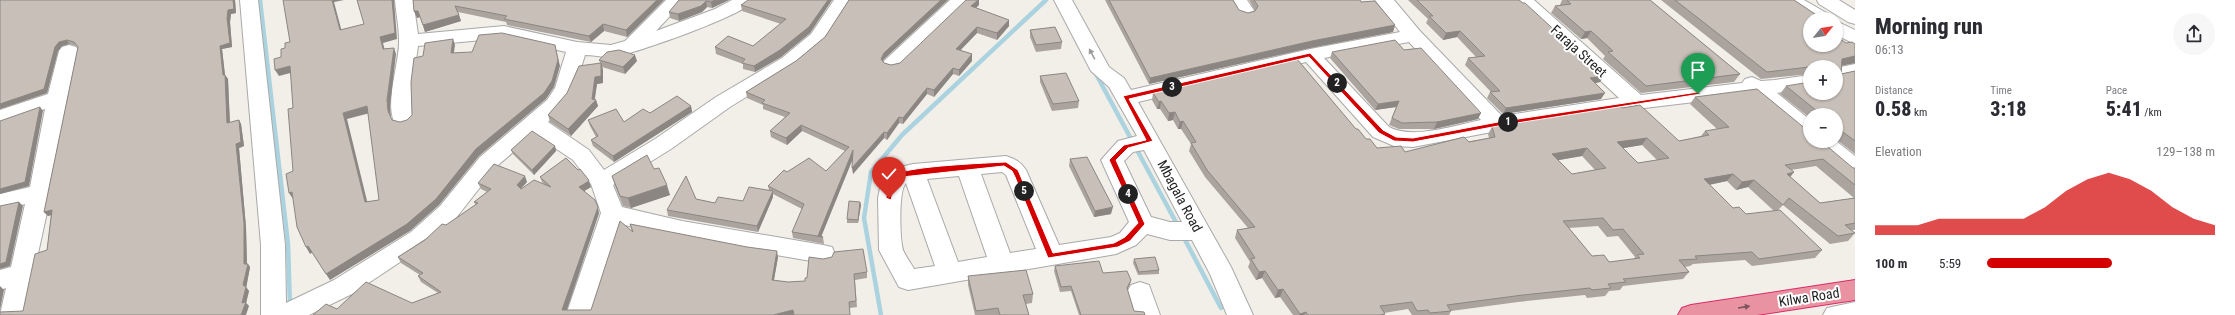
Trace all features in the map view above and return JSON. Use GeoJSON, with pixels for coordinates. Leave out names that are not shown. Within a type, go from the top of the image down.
{"type":"FeatureCollection","features":[{"type":"Feature","properties":{"kind":"highway","name":"Kilwa Road"},"geometry":{"type":"LineString","coordinates":[[1691,315],[1855,290]]}},
{"type":"Feature","properties":{"kind":"street"},"geometry":{"type":"LineString","coordinates":[[249,0],[273,245],[274,315]]}},
{"type":"Feature","properties":{"kind":"street"},"geometry":{"type":"LineString","coordinates":[[403,120],[402,88],[409,41],[404,0]]}},
{"type":"Feature","properties":{"kind":"street"},"geometry":{"type":"LineString","coordinates":[[409,41],[480,33],[504,32],[577,48],[612,50],[629,46],[722,13],[746,0]]}},
{"type":"Feature","properties":{"kind":"street"},"geometry":{"type":"LineString","coordinates":[[601,182],[663,144],[724,102],[789,62],[818,38],[843,0]]}},
{"type":"Feature","properties":{"kind":"street"},"geometry":{"type":"LineString","coordinates":[[892,64],[961,0]]}},
{"type":"Feature","properties":{"kind":"street","name":"Mbagala Road"},"geometry":{"type":"LineString","coordinates":[[1063,0],[1101,71],[1121,90]]}},
{"type":"Feature","properties":{"kind":"street","name":"Mbagala Road"},"geometry":{"type":"LineString","coordinates":[[1077,0],[1116,69],[1121,90],[1150,141],[1241,314]]}},
{"type":"Feature","properties":{"kind":"street"},"geometry":{"type":"LineString","coordinates":[[1384,0],[1413,35],[1498,124]]}},
{"type":"Feature","properties":{"kind":"street","name":"Faraja Street"},"geometry":{"type":"LineString","coordinates":[[1523,0],[1636,102]]}},
{"type":"Feature","properties":{"kind":"street"},"geometry":{"type":"LineString","coordinates":[[1791,0],[1811,12]]}},
{"type":"Feature","properties":{"kind":"street"},"geometry":{"type":"LineString","coordinates":[[1826,0],[1855,18]]}},
{"type":"Feature","properties":{"kind":"street"},"geometry":{"type":"LineString","coordinates":[[629,46],[670,1]]}},
{"type":"Feature","properties":{"kind":"street"},"geometry":{"type":"LineString","coordinates":[[1843,31],[1855,38]]}},
{"type":"Feature","properties":{"kind":"street"},"geometry":{"type":"LineString","coordinates":[[1121,90],[1413,35]]}},
{"type":"Feature","properties":{"kind":"street"},"geometry":{"type":"LineString","coordinates":[[285,315],[343,287],[419,238],[448,212],[488,162],[554,105],[565,88],[577,48]]}},
{"type":"Feature","properties":{"kind":"street"},"geometry":{"type":"LineString","coordinates":[[12,315],[23,273],[38,193],[46,164],[57,98],[69,51]]}},
{"type":"Feature","properties":{"kind":"street"},"geometry":{"type":"LineString","coordinates":[[1310,55],[1381,132],[1394,139],[1413,140],[1498,124],[1636,102],[1775,87],[1803,82]]}},
{"type":"Feature","properties":{"kind":"street"},"geometry":{"type":"LineString","coordinates":[[1843,73],[1855,70]]}},
{"type":"Feature","properties":{"kind":"street"},"geometry":{"type":"LineString","coordinates":[[1738,73],[1803,125]]}},
{"type":"Feature","properties":{"kind":"street"},"geometry":{"type":"LineString","coordinates":[[0,117],[57,98]]}},
{"type":"Feature","properties":{"kind":"street"},"geometry":{"type":"LineString","coordinates":[[534,123],[581,156],[601,182],[613,212],[578,315]]}},
{"type":"Feature","properties":{"kind":"street"},"geometry":{"type":"LineString","coordinates":[[1142,224],[1112,160],[1126,146],[1150,141]]}},
{"type":"Feature","properties":{"kind":"street"},"geometry":{"type":"LineString","coordinates":[[1831,148],[1855,168]]}},
{"type":"Feature","properties":{"kind":"street"},"geometry":{"type":"LineString","coordinates":[[1051,256],[1015,170],[1006,164],[913,172],[900,175],[892,183],[889,198],[891,250],[908,280],[1002,264],[1051,256],[1116,245],[1128,239],[1142,224]]}},
{"type":"Feature","properties":{"kind":"street"},"geometry":{"type":"LineString","coordinates":[[968,167],[1002,264]]}},
{"type":"Feature","properties":{"kind":"street"},"geometry":{"type":"LineString","coordinates":[[913,172],[950,273]]}},
{"type":"Feature","properties":{"kind":"street"},"geometry":{"type":"LineString","coordinates":[[0,202],[38,193]]}},
{"type":"Feature","properties":{"kind":"street"},"geometry":{"type":"LineString","coordinates":[[613,212],[682,230],[822,254]]}},
{"type":"Feature","properties":{"kind":"street"},"geometry":{"type":"LineString","coordinates":[[1142,224],[1170,231],[1198,231]]}},
{"type":"Feature","properties":{"kind":"street"},"geometry":{"type":"LineString","coordinates":[[0,280],[23,273]]}},
{"type":"Feature","properties":{"kind":"street"},"geometry":{"type":"LineString","coordinates":[[1836,315],[1855,312]]}},
{"type":"Feature","properties":{"kind":"building"},"geometry":{"type":"Polygon","coordinates":[[[0,0],[233,0],[234,9],[228,10],[227,18],[230,43],[220,46],[223,75],[225,75],[227,123],[239,120],[241,142],[236,144],[244,223],[244,264],[248,264],[243,285],[246,287],[242,303],[246,302],[241,315],[0,315],[0,312],[23,311],[35,254],[47,250],[52,210],[44,212],[78,47],[74,42],[67,40],[59,42],[55,47],[44,89],[0,104],[0,0]]]}},
{"type":"Feature","properties":{"kind":"building"},"geometry":{"type":"Polygon","coordinates":[[[283,0],[332,0],[340,30],[364,24],[357,0],[392,0],[395,33],[380,37],[383,49],[394,48],[387,100],[388,111],[392,120],[400,122],[407,120],[412,115],[411,82],[414,58],[423,56],[425,43],[453,39],[451,53],[472,52],[479,35],[502,33],[555,45],[558,60],[552,81],[544,93],[476,149],[436,199],[407,224],[326,274],[308,246],[306,247],[297,227],[292,192],[289,193],[286,174],[293,171],[288,109],[293,108],[290,66],[275,70],[274,59],[281,57],[281,49],[285,48],[285,43],[290,42],[283,0]],[[367,106],[343,113],[365,202],[379,200],[367,106]]]}},
{"type":"Feature","properties":{"kind":"building"},"geometry":{"type":"Polygon","coordinates":[[[413,0],[657,0],[626,30],[603,24],[589,36],[504,19],[507,16],[455,6],[459,15],[423,25],[418,11],[414,11],[413,0]]]}},
{"type":"Feature","properties":{"kind":"building"},"geometry":{"type":"Polygon","coordinates":[[[679,0],[716,0],[711,2],[706,1],[701,6],[678,14],[669,12],[679,0]]]}},
{"type":"Feature","properties":{"kind":"building"},"geometry":{"type":"Polygon","coordinates":[[[748,0],[828,0],[809,27],[780,50],[754,66],[742,63],[745,59],[715,47],[728,36],[753,46],[786,19],[741,5],[748,0]]]}},
{"type":"Feature","properties":{"kind":"building"},"geometry":{"type":"Polygon","coordinates":[[[849,0],[941,0],[884,53],[881,59],[884,63],[891,65],[900,63],[966,0],[978,0],[971,6],[1009,20],[997,33],[977,27],[956,49],[972,54],[959,70],[953,68],[934,90],[927,88],[903,118],[899,117],[887,133],[884,132],[852,168],[853,150],[818,236],[823,237],[792,232],[804,204],[768,186],[784,170],[787,172],[809,158],[826,171],[849,147],[801,125],[786,138],[770,131],[790,113],[762,103],[765,100],[746,92],[796,61],[825,37],[849,0]]]}},
{"type":"Feature","properties":{"kind":"building"},"geometry":{"type":"Polygon","coordinates":[[[1109,0],[1233,0],[1239,10],[1248,13],[1255,11],[1258,6],[1254,0],[1375,1],[1395,25],[1312,41],[1150,78],[1109,0]]]}},
{"type":"Feature","properties":{"kind":"building"},"geometry":{"type":"Polygon","coordinates":[[[1417,0],[1519,0],[1525,3],[1562,37],[1557,37],[1579,57],[1583,57],[1604,76],[1590,78],[1605,93],[1506,108],[1490,92],[1500,91],[1468,58],[1485,56],[1460,31],[1446,33],[1429,16],[1433,16],[1417,0]]]}},
{"type":"Feature","properties":{"kind":"building"},"geometry":{"type":"Polygon","coordinates":[[[1567,0],[1650,0],[1740,74],[1646,86],[1608,52],[1613,51],[1591,31],[1585,32],[1555,6],[1571,4],[1567,0]]]}},
{"type":"Feature","properties":{"kind":"building"},"geometry":{"type":"Polygon","coordinates":[[[1675,0],[1794,0],[1812,12],[1803,12],[1803,52],[1843,52],[1843,41],[1846,43],[1852,42],[1855,44],[1855,56],[1842,60],[1803,60],[1803,68],[1767,72],[1675,0]]]}},
{"type":"Feature","properties":{"kind":"building"},"geometry":{"type":"Polygon","coordinates":[[[1055,27],[1062,42],[1036,45],[1030,30],[1055,27]]]}},
{"type":"Feature","properties":{"kind":"building"},"geometry":{"type":"Polygon","coordinates":[[[1395,40],[1404,50],[1421,48],[1481,113],[1437,122],[1402,123],[1392,118],[1399,101],[1378,104],[1332,52],[1395,40]]]}},
{"type":"Feature","properties":{"kind":"building"},"geometry":{"type":"Polygon","coordinates":[[[619,50],[635,55],[623,67],[599,60],[607,52],[619,50]]]}},
{"type":"Feature","properties":{"kind":"building"},"geometry":{"type":"Polygon","coordinates":[[[1297,59],[1366,139],[1370,139],[1377,148],[1401,146],[1405,152],[1464,137],[1469,142],[1495,137],[1492,127],[1620,106],[1622,108],[1640,105],[1679,141],[1709,135],[1705,131],[1729,127],[1695,97],[1757,89],[1803,127],[1803,148],[1829,148],[1853,168],[1855,168],[1855,185],[1823,159],[1785,165],[1794,172],[1787,174],[1820,203],[1855,198],[1855,223],[1845,225],[1855,233],[1838,236],[1789,198],[1783,205],[1754,180],[1742,182],[1733,174],[1704,179],[1733,208],[1739,207],[1746,214],[1780,210],[1822,250],[1759,259],[1752,252],[1695,256],[1697,259],[1679,260],[1689,272],[1623,279],[1626,282],[1608,284],[1611,288],[1592,290],[1590,288],[1447,305],[1451,311],[1430,313],[1428,310],[1417,311],[1412,302],[1380,306],[1385,314],[1380,315],[1308,315],[1306,312],[1300,314],[1283,289],[1278,290],[1265,271],[1259,272],[1251,259],[1255,258],[1237,230],[1255,227],[1207,170],[1191,143],[1196,142],[1183,121],[1180,122],[1175,112],[1169,113],[1161,101],[1159,102],[1153,93],[1297,59]],[[1647,138],[1617,142],[1638,163],[1669,158],[1647,138]],[[1587,148],[1552,154],[1572,174],[1606,168],[1587,148]],[[1603,218],[1563,221],[1592,256],[1604,255],[1609,262],[1640,258],[1637,255],[1644,254],[1623,229],[1613,230],[1603,218]]]}},
{"type":"Feature","properties":{"kind":"building"},"geometry":{"type":"Polygon","coordinates":[[[601,63],[601,76],[595,77],[592,99],[596,100],[568,129],[548,115],[567,93],[579,66],[601,63]]]}},
{"type":"Feature","properties":{"kind":"building"},"geometry":{"type":"Polygon","coordinates":[[[1855,71],[1855,141],[1843,132],[1843,108],[1813,108],[1803,100],[1843,100],[1843,74],[1855,71]]]}},
{"type":"Feature","properties":{"kind":"building"},"geometry":{"type":"Polygon","coordinates":[[[1066,73],[1079,101],[1053,104],[1040,76],[1066,73]]]}},
{"type":"Feature","properties":{"kind":"building"},"geometry":{"type":"Polygon","coordinates":[[[1803,83],[1803,100],[1786,86],[1803,83]]]}},
{"type":"Feature","properties":{"kind":"building"},"geometry":{"type":"Polygon","coordinates":[[[677,96],[691,106],[613,156],[591,140],[598,136],[588,120],[616,109],[624,122],[643,109],[650,113],[677,96]]]}},
{"type":"Feature","properties":{"kind":"building"},"geometry":{"type":"Polygon","coordinates":[[[40,107],[25,182],[0,189],[0,121],[40,107]]]}},
{"type":"Feature","properties":{"kind":"building"},"geometry":{"type":"Polygon","coordinates":[[[532,131],[555,146],[532,170],[511,150],[532,131]]]}},
{"type":"Feature","properties":{"kind":"building"},"geometry":{"type":"Polygon","coordinates":[[[647,155],[654,169],[659,168],[667,185],[628,198],[620,196],[612,176],[647,155]]]}},
{"type":"Feature","properties":{"kind":"building"},"geometry":{"type":"Polygon","coordinates":[[[1087,157],[1113,207],[1095,211],[1070,159],[1087,157]]]}},
{"type":"Feature","properties":{"kind":"building"},"geometry":{"type":"Polygon","coordinates":[[[566,158],[578,170],[580,169],[588,179],[589,181],[579,187],[595,200],[598,207],[562,310],[591,310],[620,221],[633,232],[630,224],[747,247],[777,251],[772,280],[788,282],[805,281],[805,278],[807,278],[809,257],[823,259],[832,257],[834,252],[863,249],[867,272],[854,274],[856,301],[849,302],[850,315],[794,315],[793,310],[773,315],[313,315],[326,304],[337,309],[366,282],[412,303],[441,292],[418,276],[423,273],[398,257],[425,240],[442,224],[446,225],[478,203],[474,202],[491,189],[478,183],[494,164],[525,176],[517,185],[521,189],[534,180],[551,187],[540,177],[566,158]]]}},
{"type":"Feature","properties":{"kind":"building"},"geometry":{"type":"Polygon","coordinates":[[[686,176],[696,199],[715,203],[718,197],[743,201],[749,187],[773,191],[757,226],[667,210],[686,176]]]}},
{"type":"Feature","properties":{"kind":"building"},"geometry":{"type":"Polygon","coordinates":[[[849,201],[860,202],[858,220],[847,219],[849,201]]]}},
{"type":"Feature","properties":{"kind":"building"},"geometry":{"type":"Polygon","coordinates":[[[19,202],[6,262],[0,264],[0,206],[19,202]]]}},
{"type":"Feature","properties":{"kind":"building"},"geometry":{"type":"Polygon","coordinates":[[[1155,257],[1159,270],[1139,272],[1134,259],[1155,257]]]}},
{"type":"Feature","properties":{"kind":"building"},"geometry":{"type":"Polygon","coordinates":[[[1099,261],[1103,273],[1127,271],[1131,280],[1127,288],[1134,311],[1144,312],[1145,315],[1081,315],[1071,286],[1061,287],[1055,266],[1099,261]]]}},
{"type":"Feature","properties":{"kind":"building"},"geometry":{"type":"Polygon","coordinates":[[[1026,270],[1033,294],[1023,295],[1029,315],[1000,315],[998,308],[976,311],[968,276],[1026,270]]]}},
{"type":"Feature","properties":{"kind":"waterway"},"geometry":{"type":"LineString","coordinates":[[260,0],[288,244],[290,306]]}},
{"type":"Feature","properties":{"kind":"waterway"},"geometry":{"type":"LineString","coordinates":[[881,315],[864,218],[871,172],[902,135],[1046,0]]}},
{"type":"Feature","properties":{"kind":"waterway"},"geometry":{"type":"LineString","coordinates":[[1096,74],[1178,226]]}},
{"type":"Feature","properties":{"kind":"waterway"},"geometry":{"type":"LineString","coordinates":[[1183,236],[1221,308]]}},
{"type":"Feature","properties":{"kind":"route"},"geometry":{"type":"LineString","coordinates":[[889,198],[892,183],[900,175],[913,172],[1006,164],[1015,170],[1051,256],[1116,245],[1128,239],[1142,224],[1112,160],[1126,146],[1150,141],[1125,98],[1310,55],[1381,132],[1394,139],[1413,140],[1498,124],[1636,102],[1698,94]]}}]}
